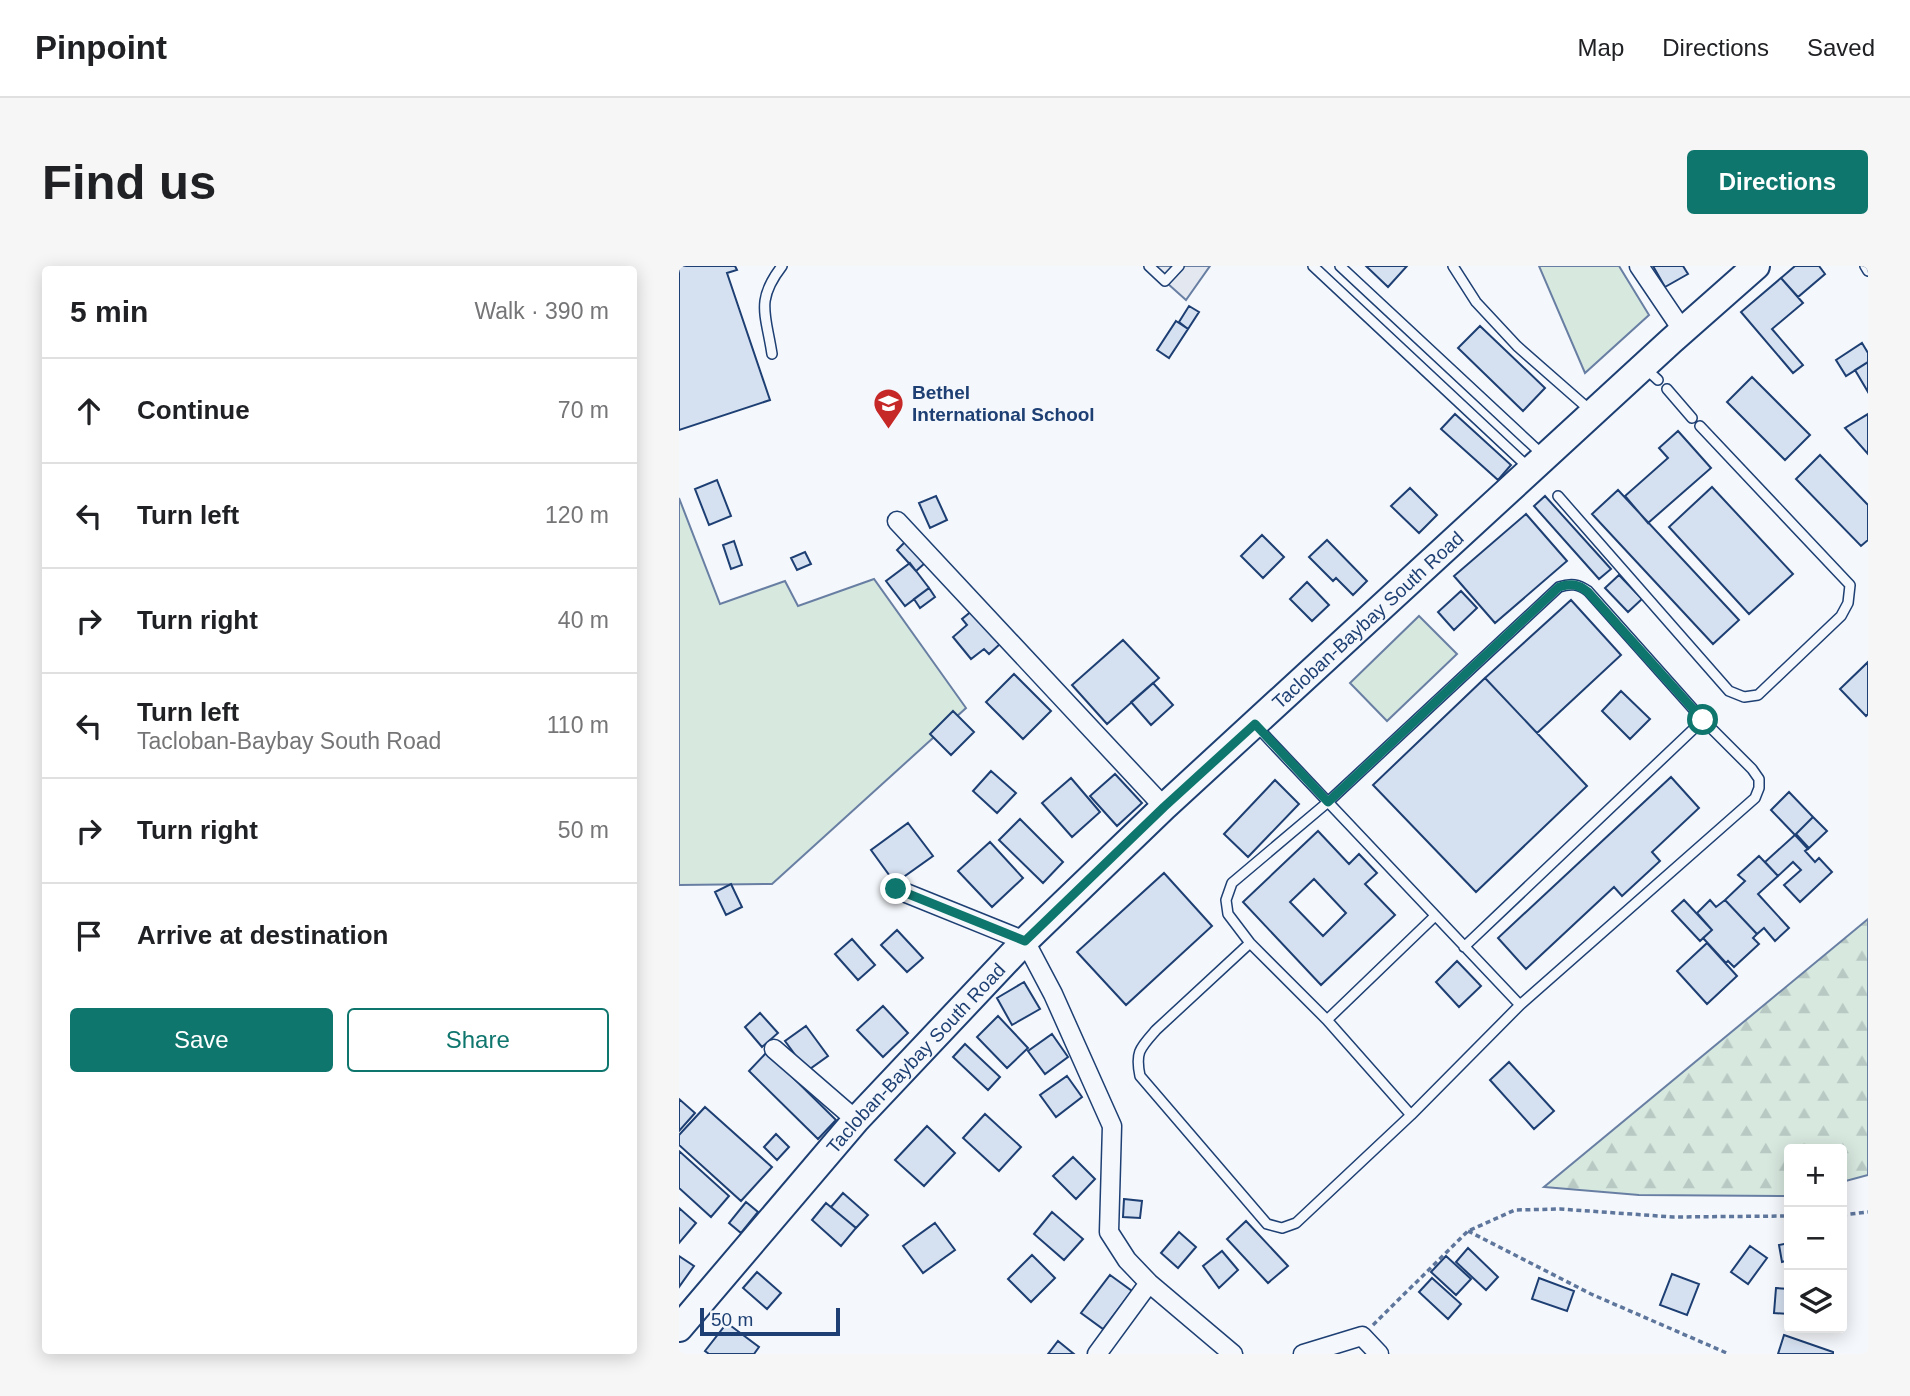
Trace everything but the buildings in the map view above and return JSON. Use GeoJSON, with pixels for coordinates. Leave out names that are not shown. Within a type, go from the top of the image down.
{"type":"FeatureCollection","features":[{"type":"Feature","properties":{"kind":"main road","name":"Tacloban-Baybay South Road"},"geometry":{"type":"LineString","coordinates":[[679,1328],[856,1120],[1025,941],[1164,807],[1593,413],[1651,373],[1683,331],[1756,266]]}},
{"type":"Feature","properties":{"kind":"street"},"geometry":{"type":"LineString","coordinates":[[1639,266],[1683,331]]}},
{"type":"Feature","properties":{"kind":"street"},"geometry":{"type":"LineString","coordinates":[[897,521],[1164,807]]}},
{"type":"Feature","properties":{"kind":"street"},"geometry":{"type":"LineString","coordinates":[[896,889],[1025,941],[1053,994],[1112,1126],[1109,1232],[1127,1260],[1149,1283],[1233,1354]]}},
{"type":"Feature","properties":{"kind":"street"},"geometry":{"type":"LineString","coordinates":[[774,1049],[856,1120]]}},
{"type":"Feature","properties":{"kind":"street"},"geometry":{"type":"LineString","coordinates":[[1097,1354],[1149,1283]]}},
{"type":"Feature","properties":{"kind":"street"},"geometry":{"type":"LineString","coordinates":[[1303,1354],[1362,1336],[1379,1354]]}},
{"type":"Feature","properties":{"kind":"lane"},"geometry":{"type":"LineString","coordinates":[[772,354],[764,302],[771,281],[782,266]]}},
{"type":"Feature","properties":{"kind":"lane"},"geometry":{"type":"LineString","coordinates":[[1149,266],[1165,281],[1179,266]]}},
{"type":"Feature","properties":{"kind":"lane"},"geometry":{"type":"LineString","coordinates":[[1313,266],[1538,464]]}},
{"type":"Feature","properties":{"kind":"lane"},"geometry":{"type":"LineString","coordinates":[[1340,266],[1538,464]]}},
{"type":"Feature","properties":{"kind":"lane"},"geometry":{"type":"LineString","coordinates":[[1453,266],[1476,302],[1517,346],[1593,413]]}},
{"type":"Feature","properties":{"kind":"lane"},"geometry":{"type":"LineString","coordinates":[[1865,266],[1868,271]]}},
{"type":"Feature","properties":{"kind":"lane"},"geometry":{"type":"LineString","coordinates":[[1667,390],[1692,418]]}},
{"type":"Feature","properties":{"kind":"lane"},"geometry":{"type":"LineString","coordinates":[[1558,496],[1729,691],[1744,697],[1758,695],[1841,616],[1848,603],[1850,585],[1700,426]]}},
{"type":"Feature","properties":{"kind":"lane"},"geometry":{"type":"LineString","coordinates":[[1250,943],[1156,1030],[1143,1045],[1137,1060],[1140,1076],[1267,1224],[1282,1228],[1296,1223],[1411,1115],[1520,1005],[1755,798],[1759,779],[1752,769],[1703,720],[1588,592],[1579,585],[1569,583],[1559,587],[1328,802],[1232,883],[1226,900],[1228,914],[1250,943],[1327,1020],[1411,1115]]}},
{"type":"Feature","properties":{"kind":"lane"},"geometry":{"type":"LineString","coordinates":[[1464,947],[1703,720]]}},
{"type":"Feature","properties":{"kind":"lane"},"geometry":{"type":"LineString","coordinates":[[1255,724],[1520,1005]]}},
{"type":"Feature","properties":{"kind":"lane"},"geometry":{"type":"LineString","coordinates":[[1327,1020],[1435,916]]}},
{"type":"Feature","properties":{"kind":"path"},"geometry":{"type":"LineString","coordinates":[[1362,1336],[1468,1231],[1515,1210],[1560,1209],[1673,1217],[1784,1216]]}},
{"type":"Feature","properties":{"kind":"path"},"geometry":{"type":"LineString","coordinates":[[1847,1214],[1868,1212]]}},
{"type":"Feature","properties":{"kind":"path"},"geometry":{"type":"LineString","coordinates":[[1468,1231],[1591,1294],[1729,1354]]}},
{"type":"Feature","properties":{"kind":"green space"},"geometry":{"type":"Polygon","coordinates":[[[1539,266],[1619,266],[1649,315],[1585,373],[1539,266]]]}},
{"type":"Feature","properties":{"kind":"green space"},"geometry":{"type":"Polygon","coordinates":[[[679,498],[720,604],[785,581],[798,606],[874,579],[966,708],[772,884],[679,885],[679,498]]]}},
{"type":"Feature","properties":{"kind":"green space"},"geometry":{"type":"Polygon","coordinates":[[[1419,616],[1457,654],[1387,721],[1350,683],[1419,616]]]}},
{"type":"Feature","properties":{"kind":"green space"},"geometry":{"type":"Polygon","coordinates":[[[1868,919],[1868,1175],[1847,1181],[1847,1144],[1784,1144],[1784,1196],[1639,1195],[1544,1187],[1868,919]]]}},
{"type":"Feature","properties":{"kind":"shaded area"},"geometry":{"type":"Polygon","coordinates":[[[1148,266],[1210,266],[1186,300],[1148,266]]]}},
{"type":"Feature","properties":{"kind":"place","name":"Bethel International School"},"geometry":{"type":"Point","coordinates":[889,430]}},
{"type":"Feature","properties":{"kind":"route"},"geometry":{"type":"LineString","coordinates":[[896,889],[1025,941],[1255,724],[1328,802],[1559,587],[1569,583],[1579,585],[1588,592],[1703,720]]}}]}
